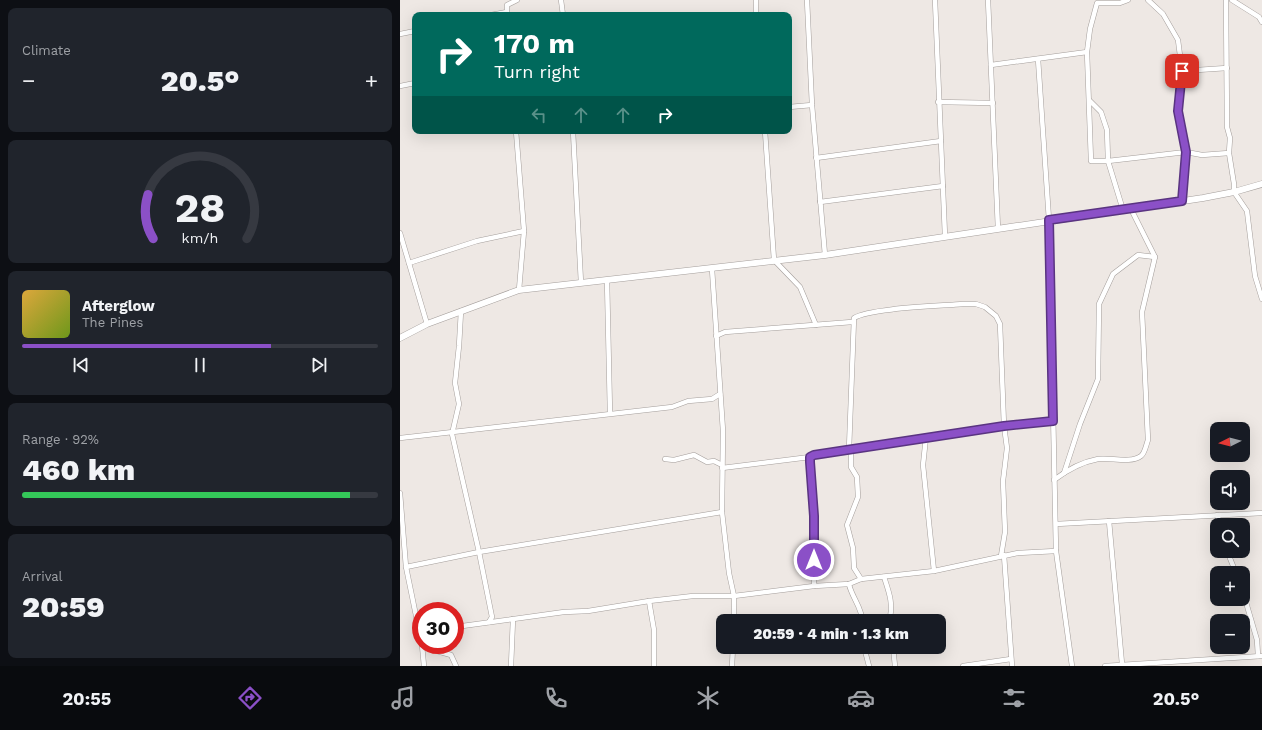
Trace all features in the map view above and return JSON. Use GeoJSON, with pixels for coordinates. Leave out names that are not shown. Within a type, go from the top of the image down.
{"type":"FeatureCollection","features":[{"type":"Feature","properties":{"kind":"street"},"geometry":{"type":"LineString","coordinates":[[507,12],[507,4],[517,0]]}},
{"type":"Feature","properties":{"kind":"street"},"geometry":{"type":"LineString","coordinates":[[561,0],[563,12]]}},
{"type":"Feature","properties":{"kind":"street"},"geometry":{"type":"LineString","coordinates":[[756,0],[756,12]]}},
{"type":"Feature","properties":{"kind":"street"},"geometry":{"type":"LineString","coordinates":[[806,0],[812,105],[825,254]]}},
{"type":"Feature","properties":{"kind":"street"},"geometry":{"type":"LineString","coordinates":[[935,0],[938,102],[945,236]]}},
{"type":"Feature","properties":{"kind":"street"},"geometry":{"type":"LineString","coordinates":[[988,0],[998,229]]}},
{"type":"Feature","properties":{"kind":"street"},"geometry":{"type":"LineString","coordinates":[[1128,0],[1120,3],[1097,3],[1090,29],[1087,52],[1090,101],[1091,161],[1108,161],[1186,152],[1202,155],[1229,153]]}},
{"type":"Feature","properties":{"kind":"street"},"geometry":{"type":"LineString","coordinates":[[1148,0],[1163,14],[1178,40],[1182,71],[1178,111],[1186,152],[1182,201]]}},
{"type":"Feature","properties":{"kind":"street"},"geometry":{"type":"LineString","coordinates":[[1226,0],[1227,127],[1230,138],[1229,153],[1234,192],[1246,211],[1255,276],[1262,299]]}},
{"type":"Feature","properties":{"kind":"street"},"geometry":{"type":"LineString","coordinates":[[1232,0],[1260,17],[1262,22]]}},
{"type":"Feature","properties":{"kind":"street"},"geometry":{"type":"LineString","coordinates":[[400,34],[412,32]]}},
{"type":"Feature","properties":{"kind":"street"},"geometry":{"type":"LineString","coordinates":[[991,65],[1087,52]]}},
{"type":"Feature","properties":{"kind":"street"},"geometry":{"type":"LineString","coordinates":[[1038,59],[1049,220],[1056,551],[1072,666]]}},
{"type":"Feature","properties":{"kind":"street"},"geometry":{"type":"LineString","coordinates":[[1182,71],[1227,68]]}},
{"type":"Feature","properties":{"kind":"street"},"geometry":{"type":"LineString","coordinates":[[400,86],[412,84]]}},
{"type":"Feature","properties":{"kind":"street"},"geometry":{"type":"LineString","coordinates":[[1090,101],[1101,112],[1106,130],[1108,161],[1123,210]]}},
{"type":"Feature","properties":{"kind":"street"},"geometry":{"type":"LineString","coordinates":[[938,102],[993,103]]}},
{"type":"Feature","properties":{"kind":"street"},"geometry":{"type":"LineString","coordinates":[[792,107],[812,105]]}},
{"type":"Feature","properties":{"kind":"street"},"geometry":{"type":"LineString","coordinates":[[516,134],[524,231],[519,290]]}},
{"type":"Feature","properties":{"kind":"street"},"geometry":{"type":"LineString","coordinates":[[573,134],[581,283]]}},
{"type":"Feature","properties":{"kind":"street"},"geometry":{"type":"LineString","coordinates":[[765,134],[774,260],[800,287],[816,325]]}},
{"type":"Feature","properties":{"kind":"street"},"geometry":{"type":"LineString","coordinates":[[816,158],[941,141]]}},
{"type":"Feature","properties":{"kind":"street"},"geometry":{"type":"LineString","coordinates":[[400,338],[427,324],[519,290],[712,269],[825,254],[1182,201],[1234,192],[1262,184]]}},
{"type":"Feature","properties":{"kind":"street"},"geometry":{"type":"LineString","coordinates":[[820,202],[943,186]]}},
{"type":"Feature","properties":{"kind":"street"},"geometry":{"type":"LineString","coordinates":[[1131,209],[1155,257]]}},
{"type":"Feature","properties":{"kind":"street"},"geometry":{"type":"LineString","coordinates":[[409,263],[477,241],[524,231]]}},
{"type":"Feature","properties":{"kind":"street"},"geometry":{"type":"LineString","coordinates":[[400,233],[427,324]]}},
{"type":"Feature","properties":{"kind":"street"},"geometry":{"type":"LineString","coordinates":[[1064,473],[1080,424],[1098,380],[1099,304],[1113,274],[1138,255],[1155,257]]}},
{"type":"Feature","properties":{"kind":"street"},"geometry":{"type":"LineString","coordinates":[[1054,480],[1085,462],[1099,459],[1133,459],[1142,455],[1144,452],[1148,440],[1142,312],[1151,265],[1155,257]]}},
{"type":"Feature","properties":{"kind":"street"},"geometry":{"type":"LineString","coordinates":[[712,269],[723,431],[722,512],[729,573],[734,596],[734,614]]}},
{"type":"Feature","properties":{"kind":"street"},"geometry":{"type":"LineString","coordinates":[[607,280],[610,413]]}},
{"type":"Feature","properties":{"kind":"street"},"geometry":{"type":"LineString","coordinates":[[861,579],[854,568],[853,548],[847,525],[858,497],[857,477],[851,467],[850,449],[852,322],[858,315],[909,308],[976,304],[991,310],[996,316],[1001,333],[1004,426],[1007,448],[1003,481],[1005,532],[1002,556],[1012,666]]}},
{"type":"Feature","properties":{"kind":"street"},"geometry":{"type":"LineString","coordinates":[[461,311],[460,346],[455,383],[459,404],[452,434],[492,617],[489,622]]}},
{"type":"Feature","properties":{"kind":"street"},"geometry":{"type":"LineString","coordinates":[[716,336],[725,332],[852,322]]}},
{"type":"Feature","properties":{"kind":"street"},"geometry":{"type":"LineString","coordinates":[[400,438],[452,434],[610,413],[672,408],[688,401],[712,399],[720,394]]}},
{"type":"Feature","properties":{"kind":"street"},"geometry":{"type":"LineString","coordinates":[[665,459],[674,460],[694,455],[707,462],[714,461],[722,466],[810,457],[814,455],[926,437],[1053,421]]}},
{"type":"Feature","properties":{"kind":"street"},"geometry":{"type":"LineString","coordinates":[[926,437],[923,465],[934,571]]}},
{"type":"Feature","properties":{"kind":"street"},"geometry":{"type":"LineString","coordinates":[[810,457],[814,516],[814,586]]}},
{"type":"Feature","properties":{"kind":"street"},"geometry":{"type":"LineString","coordinates":[[400,493],[406,567],[414,602]]}},
{"type":"Feature","properties":{"kind":"street"},"geometry":{"type":"LineString","coordinates":[[406,567],[479,552],[722,512]]}},
{"type":"Feature","properties":{"kind":"street"},"geometry":{"type":"LineString","coordinates":[[1056,524],[1262,513]]}},
{"type":"Feature","properties":{"kind":"street"},"geometry":{"type":"LineString","coordinates":[[1109,521],[1122,664]]}},
{"type":"Feature","properties":{"kind":"street"},"geometry":{"type":"LineString","coordinates":[[464,626],[588,611],[693,596],[734,596],[814,586],[849,584],[861,579],[934,571],[1002,556],[1056,551]]}},
{"type":"Feature","properties":{"kind":"street"},"geometry":{"type":"LineString","coordinates":[[884,577],[891,598],[891,614]]}},
{"type":"Feature","properties":{"kind":"street"},"geometry":{"type":"LineString","coordinates":[[849,584],[851,594],[860,614]]}},
{"type":"Feature","properties":{"kind":"street"},"geometry":{"type":"LineString","coordinates":[[650,601],[654,630],[654,666]]}},
{"type":"Feature","properties":{"kind":"street"},"geometry":{"type":"LineString","coordinates":[[1105,666],[1260,656],[1247,606]]}},
{"type":"Feature","properties":{"kind":"street"},"geometry":{"type":"LineString","coordinates":[[511,666],[513,619]]}},
{"type":"Feature","properties":{"kind":"street"},"geometry":{"type":"LineString","coordinates":[[423,654],[424,666]]}},
{"type":"Feature","properties":{"kind":"street"},"geometry":{"type":"LineString","coordinates":[[448,654],[451,655],[456,666]]}},
{"type":"Feature","properties":{"kind":"street"},"geometry":{"type":"LineString","coordinates":[[732,666],[733,654]]}},
{"type":"Feature","properties":{"kind":"street"},"geometry":{"type":"LineString","coordinates":[[866,654],[869,666]]}},
{"type":"Feature","properties":{"kind":"street"},"geometry":{"type":"LineString","coordinates":[[894,654],[895,666]]}},
{"type":"Feature","properties":{"kind":"street"},"geometry":{"type":"LineString","coordinates":[[963,666],[1011,659]]}},
{"type":"Feature","properties":{"kind":"route"},"geometry":{"type":"LineString","coordinates":[[814,560],[814,516],[810,457],[851,448],[1004,426],[1053,421],[1049,220],[1182,201],[1186,152],[1178,111],[1182,71]]}}]}
